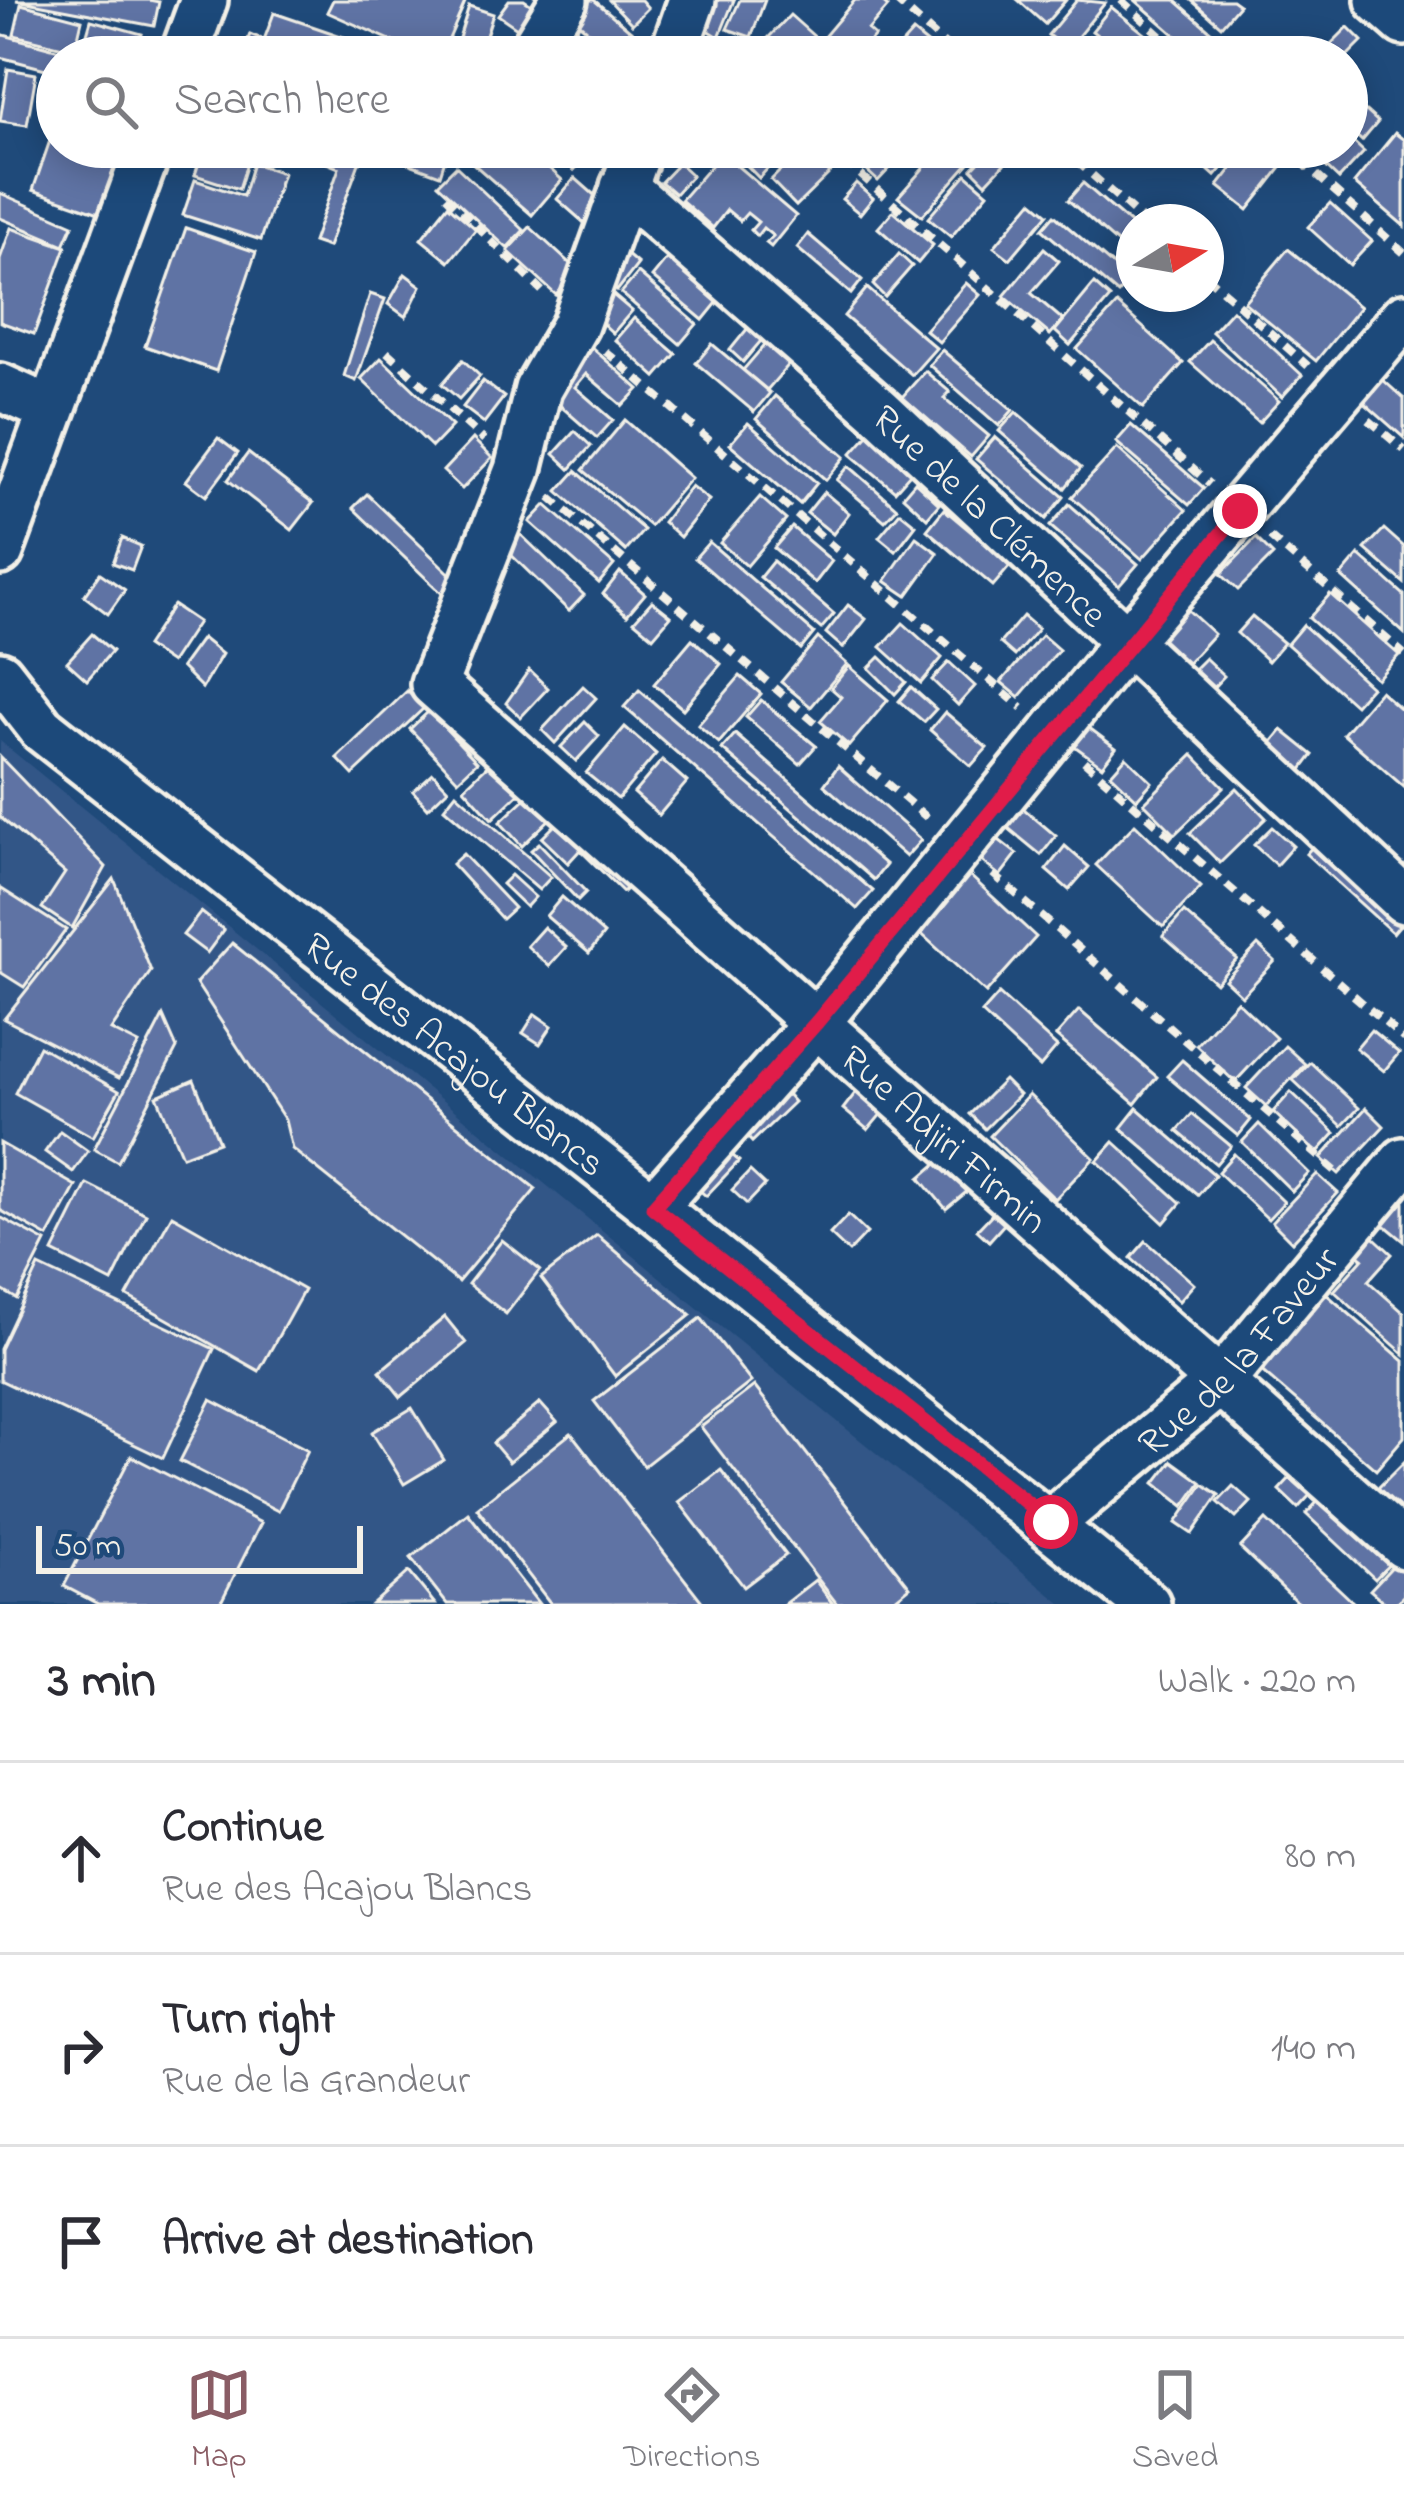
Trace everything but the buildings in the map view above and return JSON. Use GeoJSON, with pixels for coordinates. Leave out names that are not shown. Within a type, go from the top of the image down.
{"type":"FeatureCollection","features":[{"type":"Feature","properties":{"kind":"street"},"geometry":{"type":"LineString","coordinates":[[191,36],[204,0]]}},
{"type":"Feature","properties":{"kind":"street"},"geometry":{"type":"LineString","coordinates":[[543,36],[564,0]]}},
{"type":"Feature","properties":{"kind":"street"},"geometry":{"type":"LineString","coordinates":[[679,36],[692,0]]}},
{"type":"Feature","properties":{"kind":"street"},"geometry":{"type":"LineString","coordinates":[[1379,0],[1404,22]]}},
{"type":"Feature","properties":{"kind":"street"},"geometry":{"type":"LineString","coordinates":[[0,551],[140,168]]}},
{"type":"Feature","properties":{"kind":"street"},"geometry":{"type":"LineString","coordinates":[[518,470],[538,389],[575,325],[631,168]]}},
{"type":"Feature","properties":{"kind":"street","name":"Rue de la Clémence"},"geometry":{"type":"LineString","coordinates":[[632,168],[880,411],[1404,900]]}},
{"type":"Feature","properties":{"kind":"street"},"geometry":{"type":"LineString","coordinates":[[653,1207],[817,1022],[1126,644],[1404,317]]}},
{"type":"Feature","properties":{"kind":"street"},"geometry":{"type":"LineString","coordinates":[[0,388],[50,409]]}},
{"type":"Feature","properties":{"kind":"street","name":"Rue Adjiri Firmin"},"geometry":{"type":"LineString","coordinates":[[518,470],[434,684],[1404,1545]]}},
{"type":"Feature","properties":{"kind":"street","name":"Rue des Acajou Blancs"},"geometry":{"type":"LineString","coordinates":[[0,675],[42,729],[1051,1522],[1147,1604]]}},
{"type":"Feature","properties":{"kind":"street","name":"Rue de la Faveur"},"geometry":{"type":"LineString","coordinates":[[1051,1522],[1222,1380],[1404,1161]]}},
{"type":"Feature","properties":{"kind":"path"},"geometry":{"type":"LineString","coordinates":[[895,0],[935,36]]}},
{"type":"Feature","properties":{"kind":"path"},"geometry":{"type":"LineString","coordinates":[[1120,0],[1161,36]]}},
{"type":"Feature","properties":{"kind":"path"},"geometry":{"type":"LineString","coordinates":[[853,168],[1404,654]]}},
{"type":"Feature","properties":{"kind":"path"},"geometry":{"type":"LineString","coordinates":[[1085,168],[1125,204]]}},
{"type":"Feature","properties":{"kind":"path"},"geometry":{"type":"LineString","coordinates":[[1309,168],[1404,253]]}},
{"type":"Feature","properties":{"kind":"path"},"geometry":{"type":"LineString","coordinates":[[446,196],[575,325],[1404,1040]]}},
{"type":"Feature","properties":{"kind":"path"},"geometry":{"type":"LineString","coordinates":[[387,352],[518,470],[1371,1202]]}},
{"type":"Feature","properties":{"kind":"shaded area"},"geometry":{"type":"Polygon","coordinates":[[[0,741],[1062,1604],[0,1604],[0,741]]]}},
{"type":"Feature","properties":{"kind":"route"},"geometry":{"type":"LineString","coordinates":[[1051,1522],[653,1207],[817,1022],[1240,511]]}}]}
